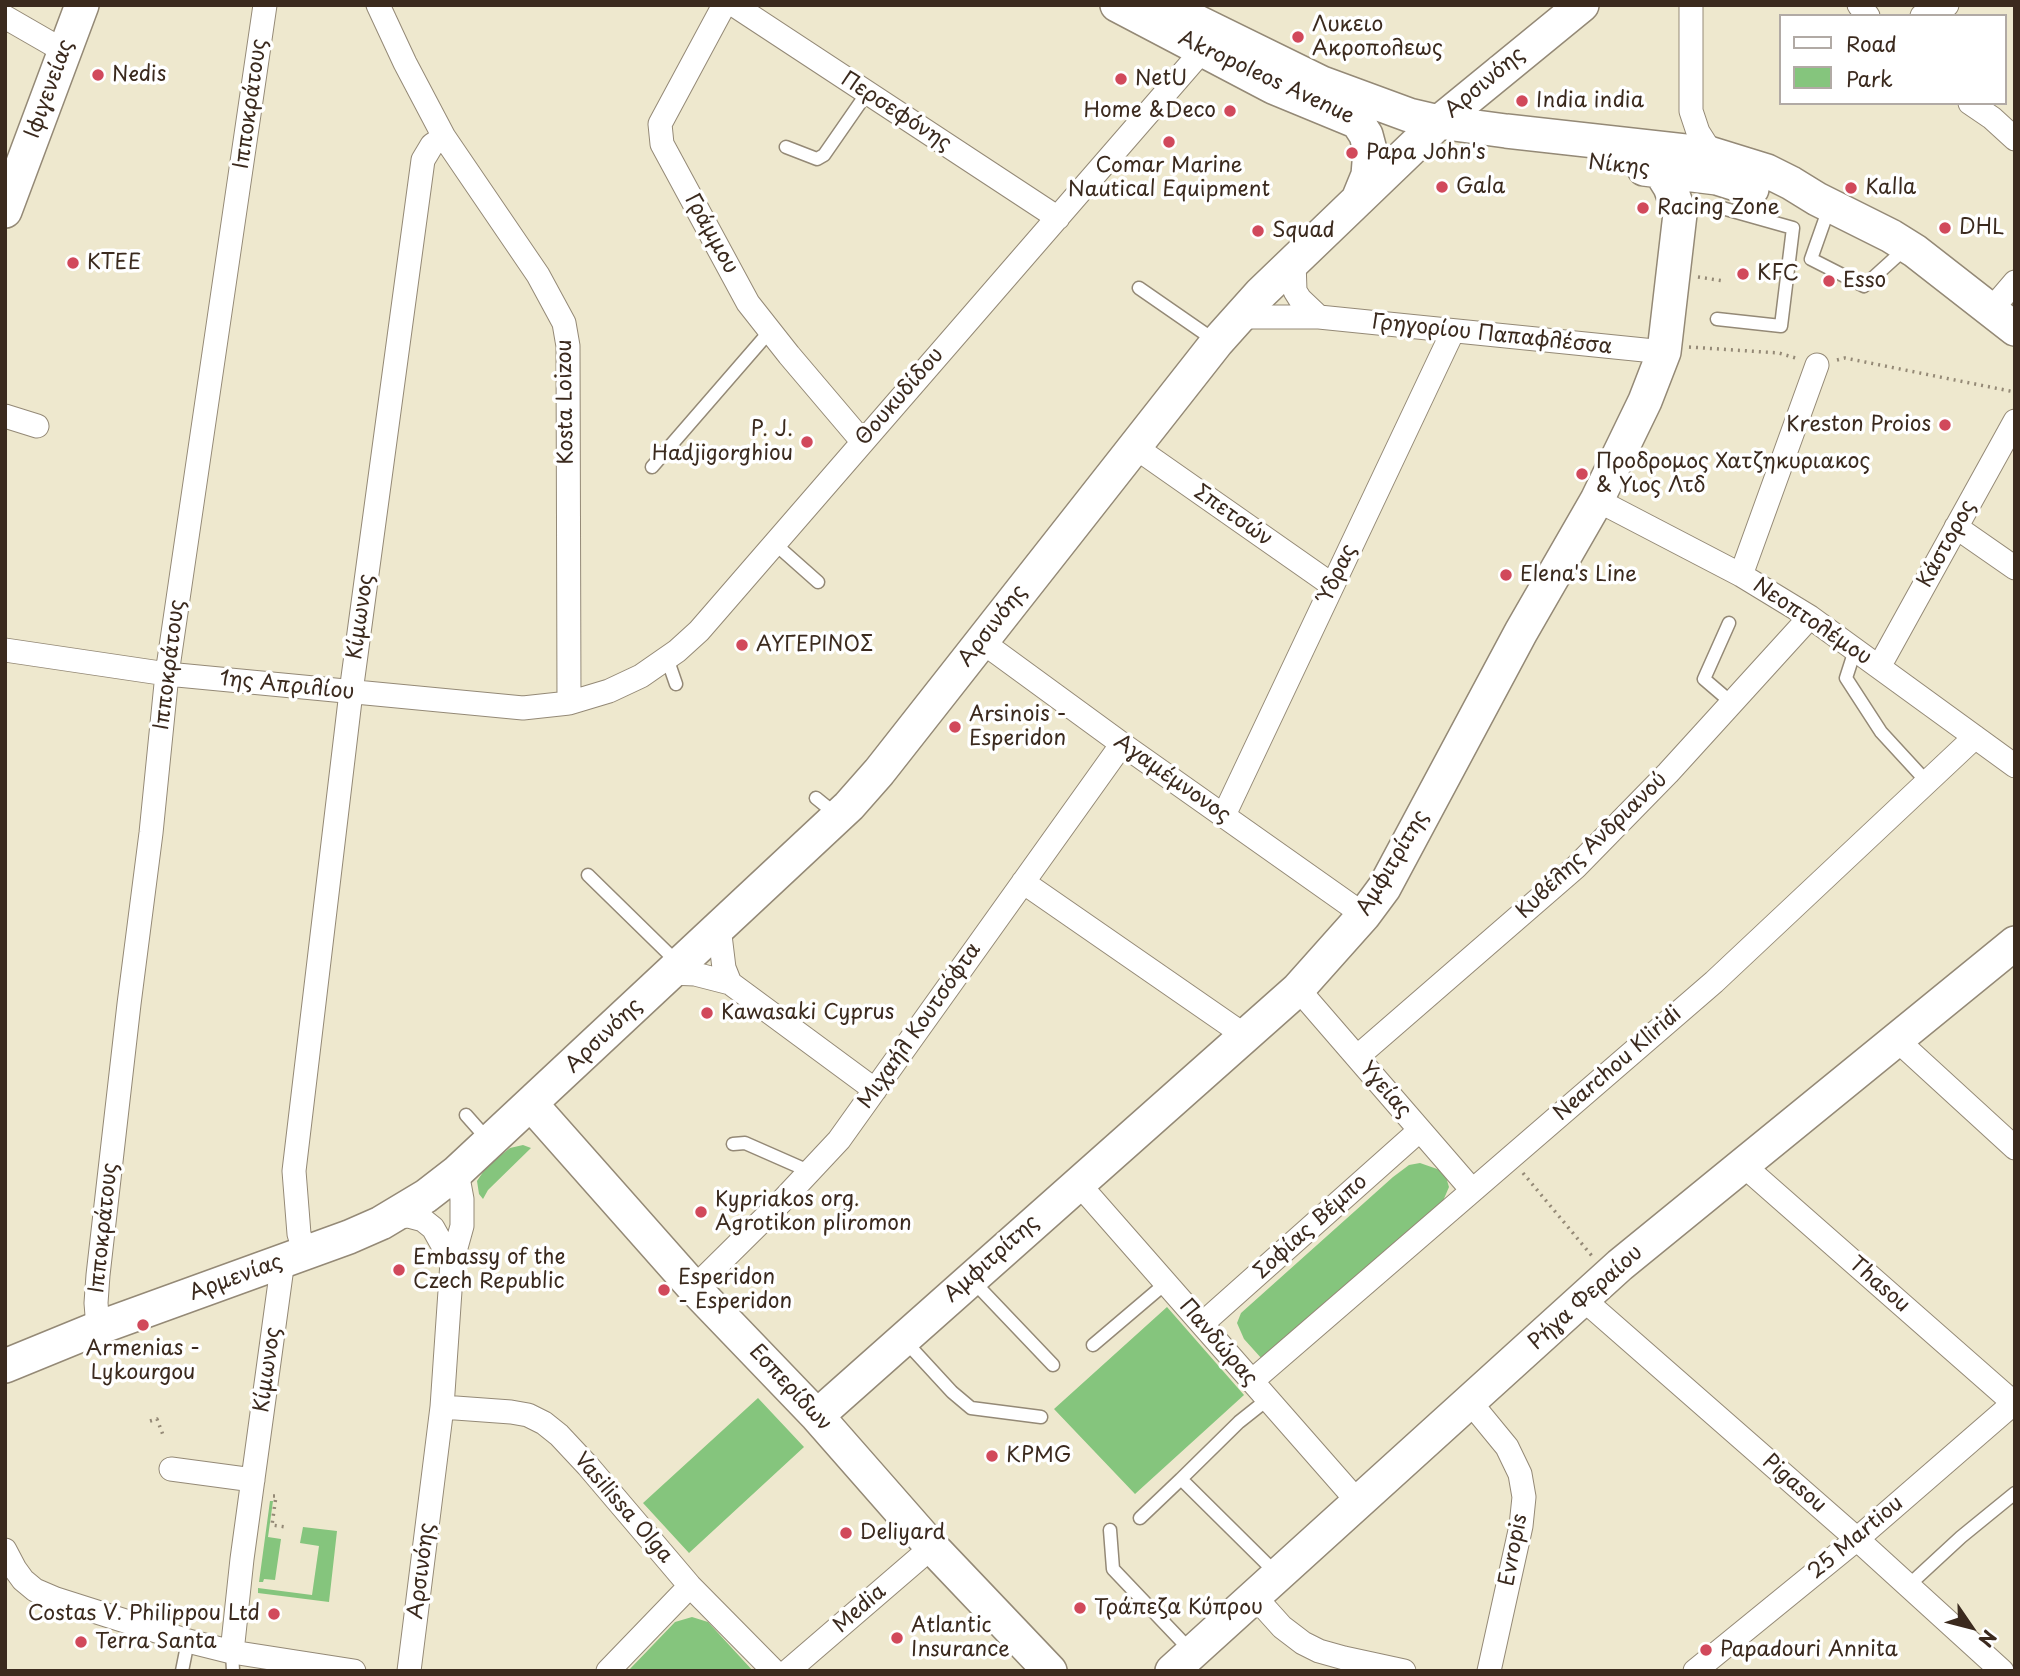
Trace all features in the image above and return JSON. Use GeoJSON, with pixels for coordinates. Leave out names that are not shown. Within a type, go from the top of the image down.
{"type":"FeatureCollection","features":[{"type":"Feature","properties":{"kind":"street","name":"Ιφιγενείας"},"geometry":{"type":"LineString","coordinates":[[6,207],[81,5]]}},
{"type":"Feature","properties":{"kind":"street","name":"Ιπποκράτους"},"geometry":{"type":"LineString","coordinates":[[98,1328],[98,1275],[151,833],[167,674],[265,5]]}},
{"type":"Feature","properties":{"kind":"street","name":"Γράμμου"},"geometry":{"type":"LineString","coordinates":[[724,5],[660,124],[662,144],[748,303],[862,441]]}},
{"type":"Feature","properties":{"kind":"street","name":"Περσεφόνης"},"geometry":{"type":"LineString","coordinates":[[734,5],[1058,218]]}},
{"type":"Feature","properties":{"kind":"street","name":"Akropoleos Avenue"},"geometry":{"type":"LineString","coordinates":[[1117,5],[1283,91],[1357,121],[1429,130]]}},
{"type":"Feature","properties":{"kind":"street","name":"Akropoleos Avenue"},"geometry":{"type":"LineString","coordinates":[[1163,5],[1322,83],[1385,107],[1429,130]]}},
{"type":"Feature","properties":{"kind":"street","name":"Αρσινόης"},"geometry":{"type":"LineString","coordinates":[[409,1671],[442,1407],[452,1262],[462,1226],[462,1199],[457,1172],[719,927],[827,807],[879,772],[1238,317],[1429,130],[1582,5]]}},
{"type":"Feature","properties":{"kind":"street"},"geometry":{"type":"LineString","coordinates":[[1927,14],[1947,5]]}},
{"type":"Feature","properties":{"kind":"street"},"geometry":{"type":"LineString","coordinates":[[383,7],[405,63],[444,136]]}},
{"type":"Feature","properties":{"kind":"street"},"geometry":{"type":"LineString","coordinates":[[1680,214],[1690,200],[1717,180],[1691,111],[1689,7]]}},
{"type":"Feature","properties":{"kind":"street"},"geometry":{"type":"LineString","coordinates":[[5,17],[64,51]]}},
{"type":"Feature","properties":{"kind":"street","name":"Θουκυδίδου"},"geometry":{"type":"LineString","coordinates":[[569,703],[608,691],[641,676],[699,631],[1202,51]]}},
{"type":"Feature","properties":{"kind":"street"},"geometry":{"type":"LineString","coordinates":[[1495,75],[1490,97],[1498,121],[1506,131]]}},
{"type":"Feature","properties":{"kind":"street"},"geometry":{"type":"LineString","coordinates":[[1973,105],[2015,139]]}},
{"type":"Feature","properties":{"kind":"street"},"geometry":{"type":"LineString","coordinates":[[1661,159],[1691,111]]}},
{"type":"Feature","properties":{"kind":"street"},"geometry":{"type":"LineString","coordinates":[[1357,121],[1366,135],[1370,150],[1368,175],[1359,199]]}},
{"type":"Feature","properties":{"kind":"street","name":"Νίκης"},"geometry":{"type":"LineString","coordinates":[[1429,130],[1506,131],[1661,159],[1717,180],[1788,197],[1823,202],[1907,246],[2003,320]]}},
{"type":"Feature","properties":{"kind":"street","name":"Νίκης"},"geometry":{"type":"LineString","coordinates":[[1429,130],[1548,158],[1661,159]]}},
{"type":"Feature","properties":{"kind":"street","name":"Κίμωνος"},"geometry":{"type":"LineString","coordinates":[[232,1662],[253,1480],[299,1234],[294,1171],[351,692],[423,160],[432,145],[444,136]]}},
{"type":"Feature","properties":{"kind":"street","name":"Kosta Loizou"},"geometry":{"type":"LineString","coordinates":[[444,136],[538,275],[564,323],[568,345],[569,703]]}},
{"type":"Feature","properties":{"kind":"street","name":"Αμφιτρίτης"},"geometry":{"type":"LineString","coordinates":[[817,1416],[1298,989],[1364,915],[1388,879],[1521,632],[1597,500],[1645,401],[1665,349],[1680,214],[1661,159]]}},
{"type":"Feature","properties":{"kind":"street"},"geometry":{"type":"LineString","coordinates":[[1294,261],[1295,291],[1320,317]]}},
{"type":"Feature","properties":{"kind":"street"},"geometry":{"type":"LineString","coordinates":[[2003,320],[2015,282]]}},
{"type":"Feature","properties":{"kind":"street","name":"Γρηγορίου Παπαφλέσσα"},"geometry":{"type":"LineString","coordinates":[[1238,317],[1320,317],[1665,349]]}},
{"type":"Feature","properties":{"kind":"street","name":"Ύδρας"},"geometry":{"type":"LineString","coordinates":[[1224,816],[1453,331]]}},
{"type":"Feature","properties":{"kind":"street"},"geometry":{"type":"LineString","coordinates":[[1741,575],[1817,365]]}},
{"type":"Feature","properties":{"kind":"street"},"geometry":{"type":"LineString","coordinates":[[5,416],[37,426]]}},
{"type":"Feature","properties":{"kind":"street","name":"Κάστορος"},"geometry":{"type":"LineString","coordinates":[[1879,667],[2015,421]]}},
{"type":"Feature","properties":{"kind":"street","name":"Σπετσών"},"geometry":{"type":"LineString","coordinates":[[1135,447],[1332,585]]}},
{"type":"Feature","properties":{"kind":"street","name":"Νεοπτολέμου"},"geometry":{"type":"LineString","coordinates":[[1597,500],[1741,575],[1810,617],[2015,766]]}},
{"type":"Feature","properties":{"kind":"street"},"geometry":{"type":"LineString","coordinates":[[1956,527],[2015,568]]}},
{"type":"Feature","properties":{"kind":"street","name":"Κυβέλης Ανδριανού"},"geometry":{"type":"LineString","coordinates":[[1357,1057],[1576,867],[1668,773],[1810,617]]}},
{"type":"Feature","properties":{"kind":"street","name":"Αγαμέμνονος"},"geometry":{"type":"LineString","coordinates":[[981,641],[1364,915]]}},
{"type":"Feature","properties":{"kind":"street","name":"1ης Απριλίου"},"geometry":{"type":"LineString","coordinates":[[5,650],[167,674],[351,692],[523,708],[569,703]]}},
{"type":"Feature","properties":{"kind":"street","name":"Nearchou Kliridi"},"geometry":{"type":"LineString","coordinates":[[1252,1381],[1714,982],[1975,737]]}},
{"type":"Feature","properties":{"kind":"street","name":"Μιχαήλ Κουτσόφτα"},"geometry":{"type":"LineString","coordinates":[[694,1288],[811,1172],[839,1140],[1122,744]]}},
{"type":"Feature","properties":{"kind":"street"},"geometry":{"type":"LineString","coordinates":[[1023,882],[1244,1035]]}},
{"type":"Feature","properties":{"kind":"street"},"geometry":{"type":"LineString","coordinates":[[719,927],[724,968],[730,984]]}},
{"type":"Feature","properties":{"kind":"street","name":"Ρήγα Φεραίου"},"geometry":{"type":"LineString","coordinates":[[1182,1661],[1609,1276],[2015,943]]}},
{"type":"Feature","properties":{"kind":"street"},"geometry":{"type":"LineString","coordinates":[[674,968],[730,984],[874,1090]]}},
{"type":"Feature","properties":{"kind":"street","name":"Υγείας"},"geometry":{"type":"LineString","coordinates":[[1298,989],[1472,1190]]}},
{"type":"Feature","properties":{"kind":"street"},"geometry":{"type":"LineString","coordinates":[[1898,1040],[2015,1148]]}},
{"type":"Feature","properties":{"kind":"street","name":"Εσπερίδων"},"geometry":{"type":"LineString","coordinates":[[531,1104],[694,1288],[817,1416],[932,1546],[1050,1671]]}},
{"type":"Feature","properties":{"kind":"street","name":"Σοφίας Βέμπο"},"geometry":{"type":"LineString","coordinates":[[1202,1324],[1420,1130]]}},
{"type":"Feature","properties":{"kind":"street","name":"Thasou"},"geometry":{"type":"LineString","coordinates":[[1743,1165],[2014,1403]]}},
{"type":"Feature","properties":{"kind":"street","name":"Αρμενίας"},"geometry":{"type":"LineString","coordinates":[[5,1366],[98,1328],[349,1237],[394,1216],[457,1172]]}},
{"type":"Feature","properties":{"kind":"street","name":"Πανδώρας"},"geometry":{"type":"LineString","coordinates":[[1078,1183],[1359,1503]]}},
{"type":"Feature","properties":{"kind":"street"},"geometry":{"type":"LineString","coordinates":[[394,1216],[423,1220],[433,1228],[452,1262]]}},
{"type":"Feature","properties":{"kind":"street","name":"Pigasou"},"geometry":{"type":"LineString","coordinates":[[1583,1299],[2003,1671]]}},
{"type":"Feature","properties":{"kind":"street","name":"Evropis"},"geometry":{"type":"LineString","coordinates":[[1470,1402],[1507,1447],[1520,1474],[1524,1497],[1521,1526],[1489,1671]]}},
{"type":"Feature","properties":{"kind":"street","name":"25 Martiou"},"geometry":{"type":"LineString","coordinates":[[1695,1671],[1857,1539],[2014,1403]]}},
{"type":"Feature","properties":{"kind":"street","name":"Vasilissa Olga"},"geometry":{"type":"LineString","coordinates":[[442,1407],[510,1412],[528,1415],[544,1423],[579,1457],[690,1586],[774,1671]]}},
{"type":"Feature","properties":{"kind":"street"},"geometry":{"type":"LineString","coordinates":[[171,1469],[253,1480]]}},
{"type":"Feature","properties":{"kind":"street","name":"Media"},"geometry":{"type":"LineString","coordinates":[[789,1671],[932,1546]]}},
{"type":"Feature","properties":{"kind":"street"},"geometry":{"type":"LineString","coordinates":[[5,1550],[15,1569],[35,1590],[188,1641],[232,1662],[354,1671]]}},
{"type":"Feature","properties":{"kind":"street"},"geometry":{"type":"LineString","coordinates":[[608,1671],[690,1586]]}},
{"type":"Feature","properties":{"kind":"street"},"geometry":{"type":"LineString","coordinates":[[1267,1587],[1282,1627],[1311,1647],[1345,1658],[1404,1671]]}},
{"type":"Feature","properties":{"kind":"lane"},"geometry":{"type":"LineString","coordinates":[[786,147],[817,159],[824,155],[867,93]]}},
{"type":"Feature","properties":{"kind":"lane"},"geometry":{"type":"LineString","coordinates":[[1717,180],[1793,228],[1780,326],[1717,319]]}},
{"type":"Feature","properties":{"kind":"lane"},"geometry":{"type":"LineString","coordinates":[[1823,202],[1811,259],[1864,286],[1907,246]]}},
{"type":"Feature","properties":{"kind":"lane"},"geometry":{"type":"LineString","coordinates":[[1139,288],[1217,342]]}},
{"type":"Feature","properties":{"kind":"lane"},"geometry":{"type":"LineString","coordinates":[[652,467],[770,331]]}},
{"type":"Feature","properties":{"kind":"lane"},"geometry":{"type":"LineString","coordinates":[[774,543],[818,582]]}},
{"type":"Feature","properties":{"kind":"lane"},"geometry":{"type":"LineString","coordinates":[[1729,623],[1704,679],[1732,703]]}},
{"type":"Feature","properties":{"kind":"lane"},"geometry":{"type":"LineString","coordinates":[[1855,650],[1846,678],[1881,732],[1927,782]]}},
{"type":"Feature","properties":{"kind":"lane"},"geometry":{"type":"LineString","coordinates":[[667,658],[676,684]]}},
{"type":"Feature","properties":{"kind":"lane"},"geometry":{"type":"LineString","coordinates":[[589,875],[674,968]]}},
{"type":"Feature","properties":{"kind":"lane"},"geometry":{"type":"LineString","coordinates":[[466,1115],[490,1142]]}},
{"type":"Feature","properties":{"kind":"lane"},"geometry":{"type":"LineString","coordinates":[[733,1144],[745,1143],[811,1172]]}},
{"type":"Feature","properties":{"kind":"lane"},"geometry":{"type":"LineString","coordinates":[[970,1278],[1053,1365]]}},
{"type":"Feature","properties":{"kind":"lane"},"geometry":{"type":"LineString","coordinates":[[1093,1345],[1166,1283]]}},
{"type":"Feature","properties":{"kind":"lane"},"geometry":{"type":"LineString","coordinates":[[903,1339],[952,1392],[971,1408],[1041,1417]]}},
{"type":"Feature","properties":{"kind":"lane"},"geometry":{"type":"LineString","coordinates":[[1140,1518],[1239,1422],[1268,1399]]}},
{"type":"Feature","properties":{"kind":"lane"},"geometry":{"type":"LineString","coordinates":[[1181,1479],[1267,1587]]}},
{"type":"Feature","properties":{"kind":"lane"},"geometry":{"type":"LineString","coordinates":[[1909,1586],[1961,1537],[2015,1493]]}},
{"type":"Feature","properties":{"kind":"lane"},"geometry":{"type":"LineString","coordinates":[[1110,1530],[1113,1569],[1182,1661]]}},
{"type":"Feature","properties":{"kind":"lane"},"geometry":{"type":"LineString","coordinates":[[182,1671],[188,1641]]}},
{"type":"Feature","properties":{"kind":"path"},"geometry":{"type":"LineString","coordinates":[[1665,349],[1779,353],[1817,365],[1845,358],[2015,392]]}},
{"type":"Feature","properties":{"kind":"path"},"geometry":{"type":"LineString","coordinates":[[1510,1158],[1609,1276]]}},
{"type":"Feature","properties":{"kind":"path"},"geometry":{"type":"LineString","coordinates":[[150,1422],[157,1419],[163,1435]]}},
{"type":"Feature","properties":{"kind":"path"},"geometry":{"type":"LineString","coordinates":[[271,1496],[276,1496],[272,1525],[286,1527]]}},
{"type":"Feature","properties":{"kind":"green space"},"geometry":{"type":"Polygon","coordinates":[[[523,1145],[531,1148],[488,1190],[483,1199],[479,1194],[477,1181],[487,1166],[510,1148],[523,1145]]]}},
{"type":"Feature","properties":{"kind":"green space"},"geometry":{"type":"Polygon","coordinates":[[[1420,1163],[1440,1170],[1446,1177],[1449,1187],[1443,1201],[1262,1359],[1244,1339],[1237,1323],[1241,1313],[1393,1177],[1409,1165],[1420,1163]]]}},
{"type":"Feature","properties":{"kind":"green space"},"geometry":{"type":"Polygon","coordinates":[[[1167,1307],[1244,1395],[1135,1494],[1054,1409],[1167,1307]]]}},
{"type":"Feature","properties":{"kind":"green space"},"geometry":{"type":"Polygon","coordinates":[[[758,1398],[804,1447],[689,1553],[643,1503],[758,1398]]]}},
{"type":"Feature","properties":{"kind":"green space"},"geometry":{"type":"Polygon","coordinates":[[[270,1501],[273,1501],[268,1537],[281,1539],[275,1580],[264,1579],[259,1582],[270,1501]]]}},
{"type":"Feature","properties":{"kind":"green space"},"geometry":{"type":"Polygon","coordinates":[[[303,1527],[337,1531],[329,1602],[258,1593],[258,1588],[312,1595],[319,1546],[300,1543],[303,1527]]]}},
{"type":"Feature","properties":{"kind":"green space"},"geometry":{"type":"Polygon","coordinates":[[[692,1617],[708,1622],[753,1671],[628,1671],[675,1622],[692,1617]]]}},
{"type":"Feature","properties":{"kind":"place","name":"Λυκειο Ακροπολεως"},"geometry":{"type":"Point","coordinates":[1298,37]}},
{"type":"Feature","properties":{"kind":"place","name":"Nedis"},"geometry":{"type":"Point","coordinates":[98,75]}},
{"type":"Feature","properties":{"kind":"place","name":"NetU"},"geometry":{"type":"Point","coordinates":[1121,79]}},
{"type":"Feature","properties":{"kind":"place","name":"India india"},"geometry":{"type":"Point","coordinates":[1522,101]}},
{"type":"Feature","properties":{"kind":"place","name":"Home &Deco"},"geometry":{"type":"Point","coordinates":[1230,111]}},
{"type":"Feature","properties":{"kind":"place","name":"Comar Marine Nautical Equipment"},"geometry":{"type":"Point","coordinates":[1169,142]}},
{"type":"Feature","properties":{"kind":"place","name":"Papa John's"},"geometry":{"type":"Point","coordinates":[1352,153]}},
{"type":"Feature","properties":{"kind":"place","name":"Gala"},"geometry":{"type":"Point","coordinates":[1442,187]}},
{"type":"Feature","properties":{"kind":"place","name":"Kalla"},"geometry":{"type":"Point","coordinates":[1851,188]}},
{"type":"Feature","properties":{"kind":"place","name":"Racing Zone"},"geometry":{"type":"Point","coordinates":[1643,208]}},
{"type":"Feature","properties":{"kind":"place","name":"DHL"},"geometry":{"type":"Point","coordinates":[1945,228]}},
{"type":"Feature","properties":{"kind":"place","name":"Squad"},"geometry":{"type":"Point","coordinates":[1258,231]}},
{"type":"Feature","properties":{"kind":"place","name":"KTEE"},"geometry":{"type":"Point","coordinates":[73,263]}},
{"type":"Feature","properties":{"kind":"place","name":"KFC"},"geometry":{"type":"Point","coordinates":[1743,274]}},
{"type":"Feature","properties":{"kind":"place","name":"Esso"},"geometry":{"type":"Point","coordinates":[1829,281]}},
{"type":"Feature","properties":{"kind":"place","name":"Kreston Proios"},"geometry":{"type":"Point","coordinates":[1945,425]}},
{"type":"Feature","properties":{"kind":"place","name":"P. J. Hadjigorghiou"},"geometry":{"type":"Point","coordinates":[807,442]}},
{"type":"Feature","properties":{"kind":"place","name":"Προδρομος Χατζηκυριακος & Υιος Λτδ"},"geometry":{"type":"Point","coordinates":[1582,474]}},
{"type":"Feature","properties":{"kind":"place","name":"Elena's Line"},"geometry":{"type":"Point","coordinates":[1506,575]}},
{"type":"Feature","properties":{"kind":"place","name":"ΑΥΓΕΡΙΝΟΣ"},"geometry":{"type":"Point","coordinates":[742,645]}},
{"type":"Feature","properties":{"kind":"place","name":"Arsinois - Esperidon"},"geometry":{"type":"Point","coordinates":[955,727]}},
{"type":"Feature","properties":{"kind":"place","name":"Kawasaki Cyprus"},"geometry":{"type":"Point","coordinates":[707,1013]}},
{"type":"Feature","properties":{"kind":"place","name":"Kypriakos org. Agrotikon pliromon"},"geometry":{"type":"Point","coordinates":[701,1212]}},
{"type":"Feature","properties":{"kind":"place","name":"Embassy of the Czech Republic"},"geometry":{"type":"Point","coordinates":[399,1270]}},
{"type":"Feature","properties":{"kind":"place","name":"Esperidon - Esperidon"},"geometry":{"type":"Point","coordinates":[664,1290]}},
{"type":"Feature","properties":{"kind":"place","name":"Armenias - Lykourgou"},"geometry":{"type":"Point","coordinates":[143,1325]}},
{"type":"Feature","properties":{"kind":"place","name":"KPMG"},"geometry":{"type":"Point","coordinates":[992,1456]}},
{"type":"Feature","properties":{"kind":"place","name":"Deliyard"},"geometry":{"type":"Point","coordinates":[846,1533]}},
{"type":"Feature","properties":{"kind":"place","name":"Τράπεζα Κύπρου"},"geometry":{"type":"Point","coordinates":[1080,1608]}},
{"type":"Feature","properties":{"kind":"place","name":"Costas V. Philippou Ltd"},"geometry":{"type":"Point","coordinates":[274,1614]}},
{"type":"Feature","properties":{"kind":"place","name":"Atlantic Insurance"},"geometry":{"type":"Point","coordinates":[897,1638]}},
{"type":"Feature","properties":{"kind":"place","name":"Terra Santa"},"geometry":{"type":"Point","coordinates":[81,1642]}},
{"type":"Feature","properties":{"kind":"place","name":"Papadouri Annita"},"geometry":{"type":"Point","coordinates":[1706,1650]}}]}
